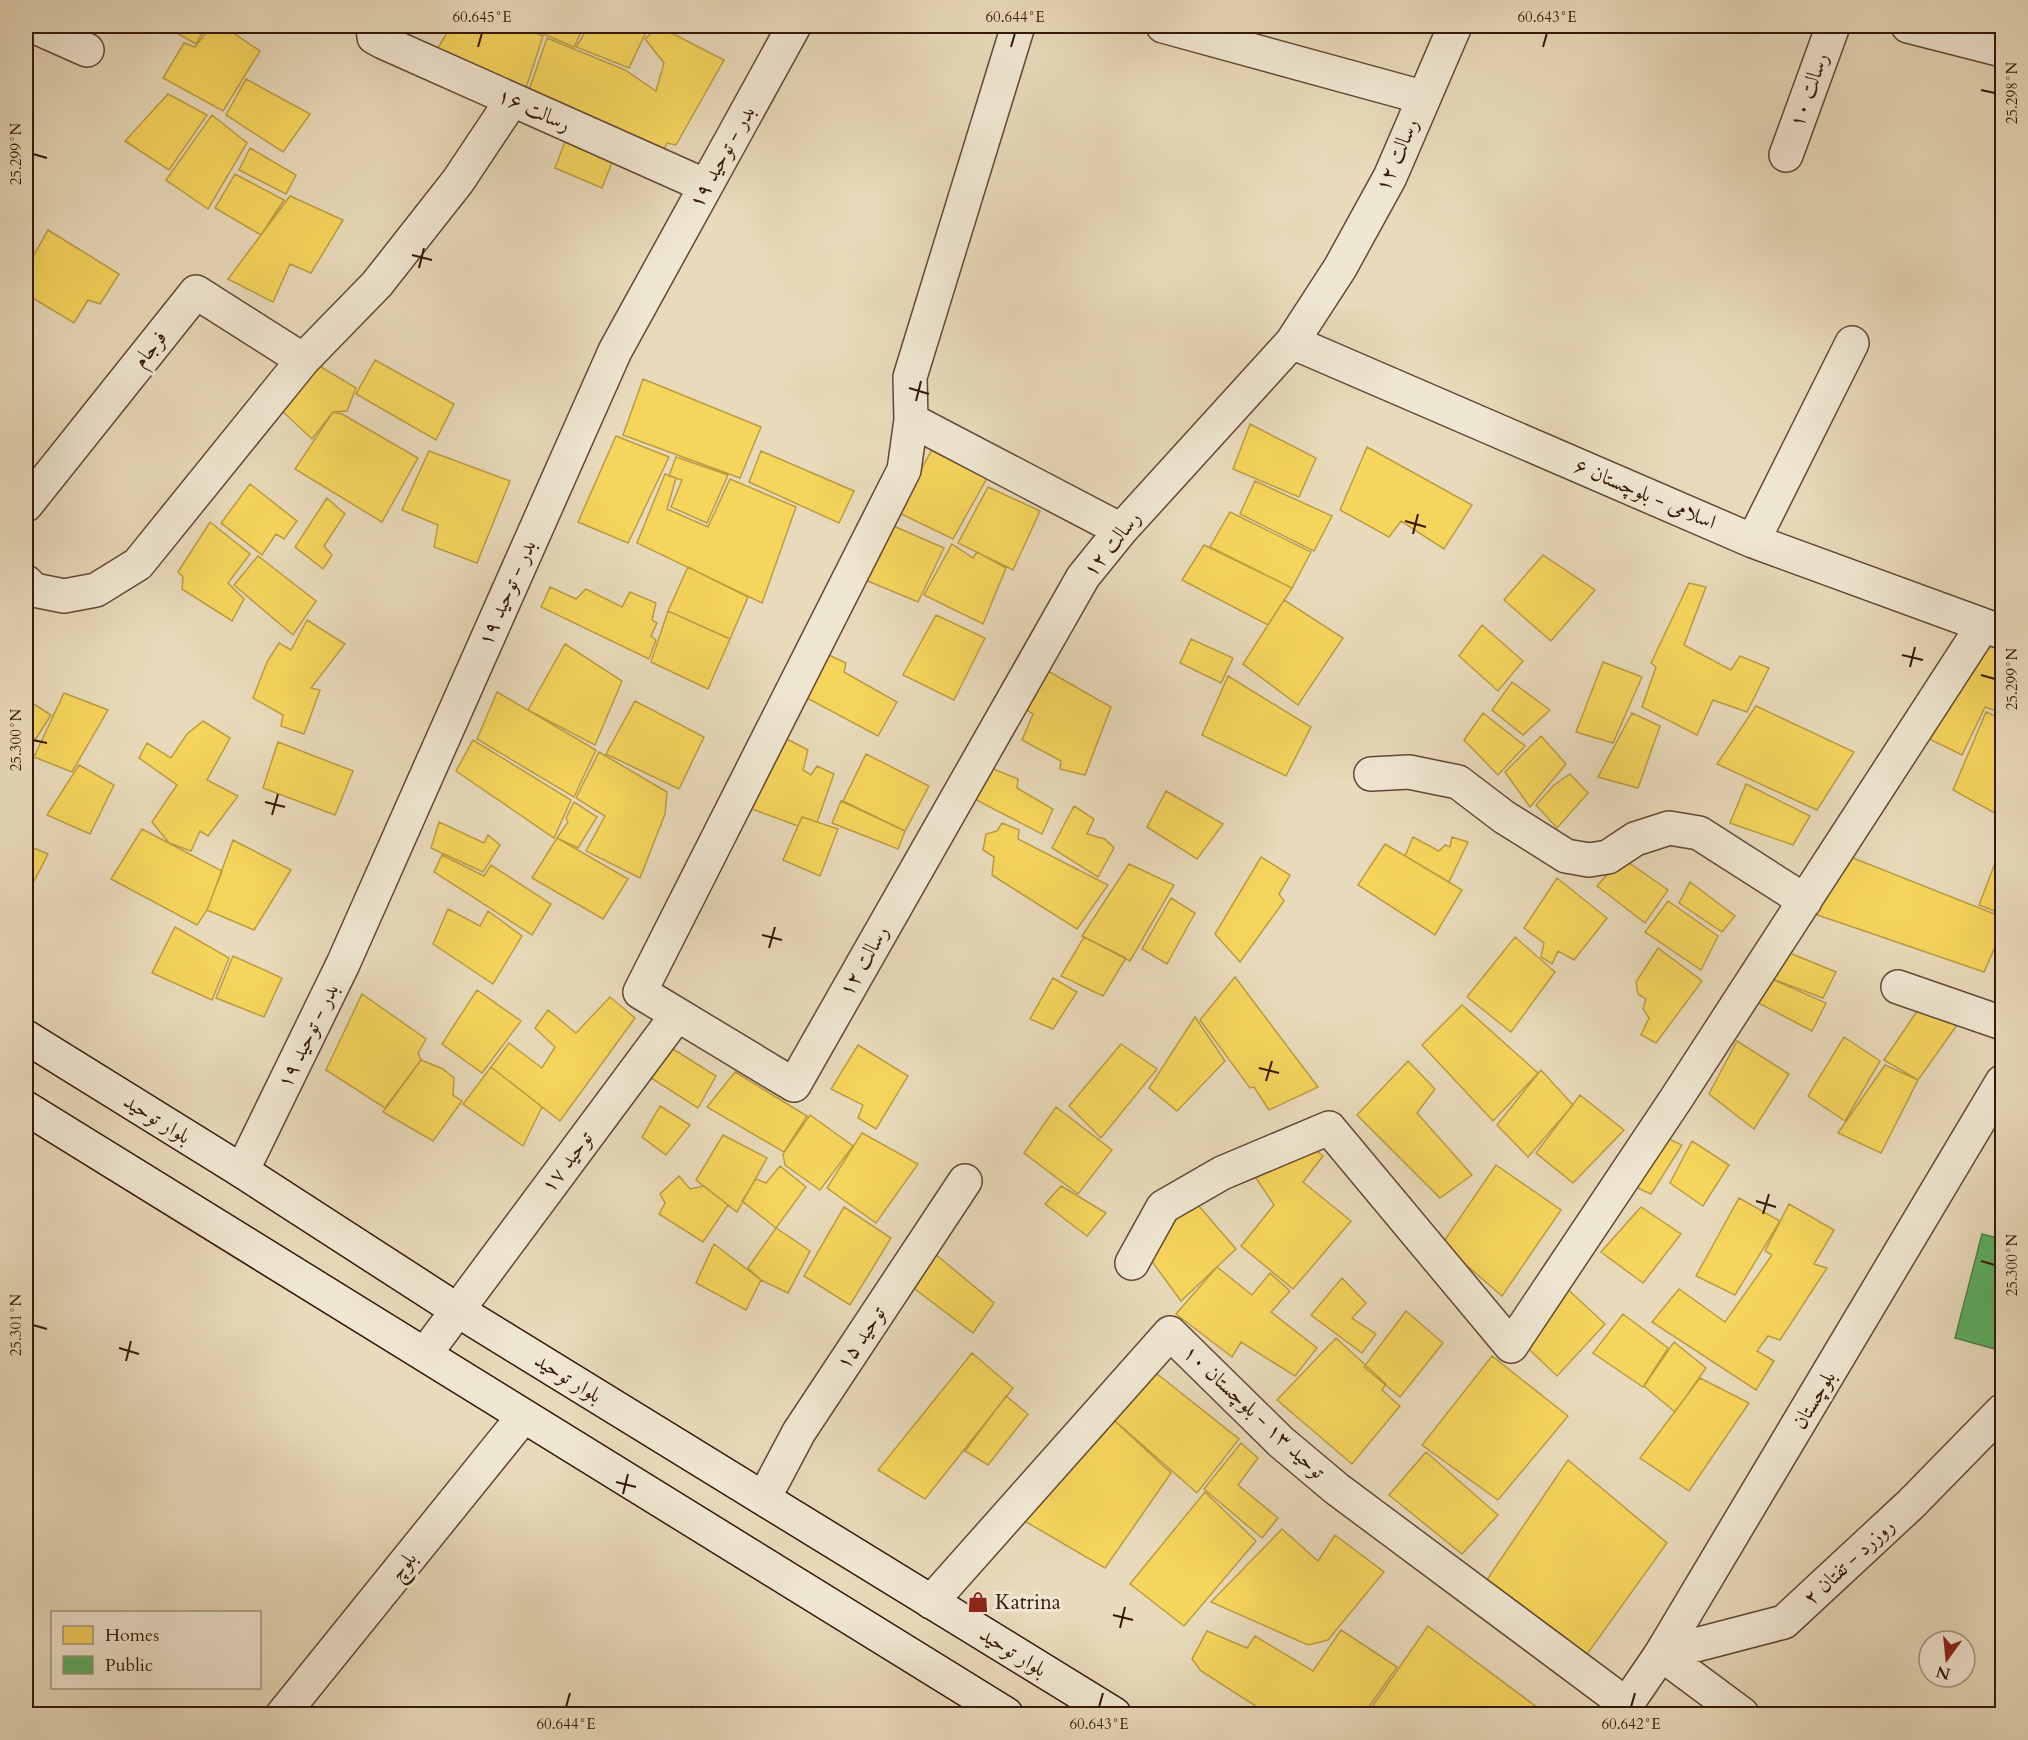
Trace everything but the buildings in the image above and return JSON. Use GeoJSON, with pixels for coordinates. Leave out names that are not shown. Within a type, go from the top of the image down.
{"type":"FeatureCollection","features":[{"type":"Feature","properties":{"kind":"street"},"geometry":{"type":"LineString","coordinates":[[33,26],[87,50]]}},
{"type":"Feature","properties":{"kind":"street","name":"رسالت ۱۶"},"geometry":{"type":"LineString","coordinates":[[373,26],[374,37],[383,42],[706,186]]}},
{"type":"Feature","properties":{"kind":"street","name":"بدر - توحید ۱۹"},"geometry":{"type":"LineString","coordinates":[[242,1171],[343,964],[615,351],[795,26]]}},
{"type":"Feature","properties":{"kind":"street"},"geometry":{"type":"LineString","coordinates":[[677,1015],[640,992],[904,470],[911,420],[910,377],[1018,26]]}},
{"type":"Feature","properties":{"kind":"street"},"geometry":{"type":"LineString","coordinates":[[1162,26],[1422,98]]}},
{"type":"Feature","properties":{"kind":"street","name":"رسالت ۱۲"},"geometry":{"type":"LineString","coordinates":[[677,1015],[794,1085],[1083,577],[1121,530],[1292,342],[1340,268],[1390,177],[1422,98],[1455,26]]}},
{"type":"Feature","properties":{"kind":"street","name":"رسالت ۱۰"},"geometry":{"type":"LineString","coordinates":[[1786,155],[1833,26]]}},
{"type":"Feature","properties":{"kind":"street"},"geometry":{"type":"LineString","coordinates":[[1908,26],[2002,50]]}},
{"type":"Feature","properties":{"kind":"street"},"geometry":{"type":"LineString","coordinates":[[26,582],[34,590],[64,596],[96,591],[138,564],[303,360],[377,284],[458,181],[512,100]]}},
{"type":"Feature","properties":{"kind":"street","name":"فرجام"},"geometry":{"type":"LineString","coordinates":[[26,505],[196,292],[303,360]]}},
{"type":"Feature","properties":{"kind":"street","name":"اسلامی - بلوچستان ۶"},"geometry":{"type":"LineString","coordinates":[[1292,342],[1753,541],[1992,629]]}},
{"type":"Feature","properties":{"kind":"street"},"geometry":{"type":"LineString","coordinates":[[1753,541],[1852,343]]}},
{"type":"Feature","properties":{"kind":"street"},"geometry":{"type":"LineString","coordinates":[[911,420],[1121,530]]}},
{"type":"Feature","properties":{"kind":"street"},"geometry":{"type":"LineString","coordinates":[[1132,1263],[1163,1207],[1222,1173],[1329,1128],[1511,1346],[1805,901],[1992,629]]}},
{"type":"Feature","properties":{"kind":"street"},"geometry":{"type":"LineString","coordinates":[[1371,774],[1409,772],[1458,782],[1504,817],[1566,856],[1589,860],[1608,858],[1635,839],[1669,828],[1699,833],[1805,901]]}},
{"type":"Feature","properties":{"kind":"street"},"geometry":{"type":"LineString","coordinates":[[1898,987],[2002,1023]]}},
{"type":"Feature","properties":{"kind":"street","name":"توحید ۱۷"},"geometry":{"type":"LineString","coordinates":[[425,1354],[677,1015]]}},
{"type":"Feature","properties":{"kind":"street","name":"بلوار توحید"},"geometry":{"type":"LineString","coordinates":[[26,1037],[242,1171],[457,1310],[1114,1714]]}},
{"type":"Feature","properties":{"kind":"street","name":"بلوچستان"},"geometry":{"type":"LineString","coordinates":[[1624,1710],[1661,1654],[2002,1082]]}},
{"type":"Feature","properties":{"kind":"street"},"geometry":{"type":"LineString","coordinates":[[26,1108],[1006,1714]]}},
{"type":"Feature","properties":{"kind":"street","name":"توحید ۱۵"},"geometry":{"type":"LineString","coordinates":[[764,1498],[798,1432],[965,1181]]}},
{"type":"Feature","properties":{"kind":"street","name":"توحید ۱۳ - بلوچستان ۱۰"},"geometry":{"type":"LineString","coordinates":[[931,1602],[1170,1333],[1281,1442],[1337,1489],[1624,1710]]}},
{"type":"Feature","properties":{"kind":"street","name":"روزرد - تفتان ۲"},"geometry":{"type":"LineString","coordinates":[[1661,1654],[1784,1622],[1911,1503],[2002,1411]]}},
{"type":"Feature","properties":{"kind":"street","name":"بلوچ"},"geometry":{"type":"LineString","coordinates":[[283,1714],[523,1417]]}},
{"type":"Feature","properties":{"kind":"street"},"geometry":{"type":"LineString","coordinates":[[1661,1654],[1742,1714]]}},
{"type":"Feature","properties":{"kind":"place","name":"Katrina"},"geometry":{"type":"Point","coordinates":[978,1602]}}]}
